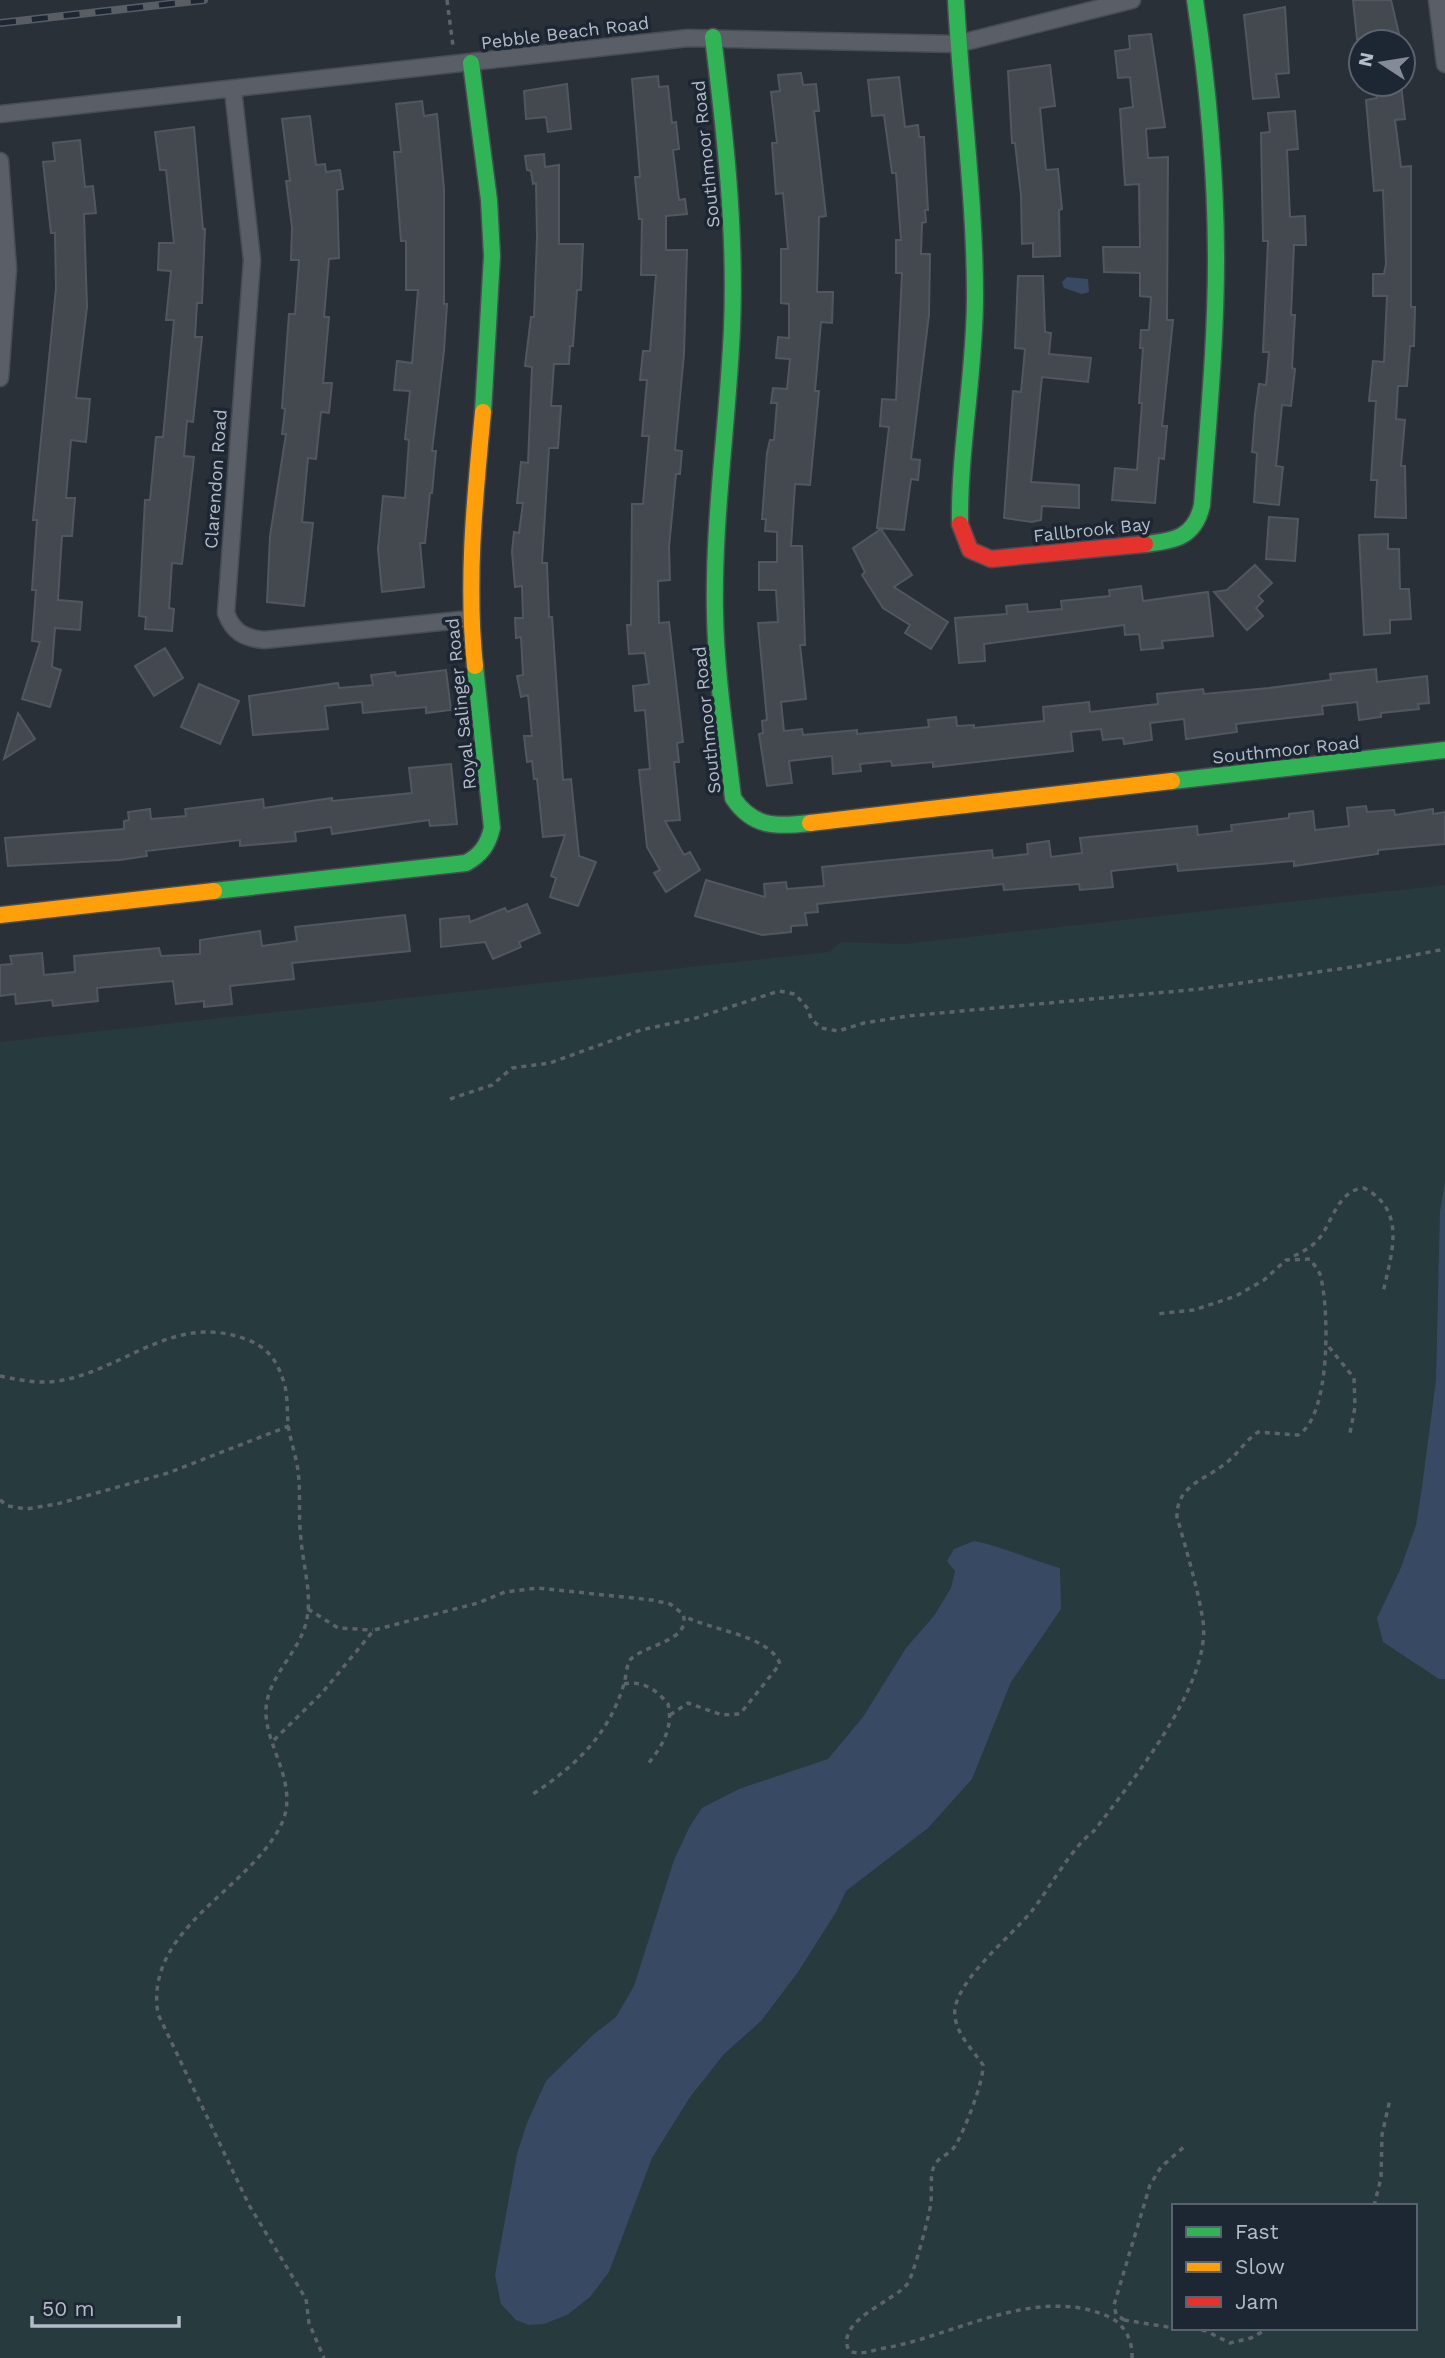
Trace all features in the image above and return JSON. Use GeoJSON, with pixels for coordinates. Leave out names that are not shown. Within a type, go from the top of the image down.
{"type":"FeatureCollection","features":[{"type":"Feature","properties":{"kind":"street"},"geometry":{"type":"LineString","coordinates":[[956,0],[957,44]]}},
{"type":"Feature","properties":{"kind":"street","name":"Pebble Beach Road"},"geometry":{"type":"LineString","coordinates":[[0,114],[713,37],[957,44],[1132,0]]}},
{"type":"Feature","properties":{"kind":"street","name":"Fallbrook Bay"},"geometry":{"type":"LineString","coordinates":[[957,44],[970,157],[975,262],[973,346],[959,515],[965,546],[978,556],[991,558],[1168,541],[1193,531],[1200,515],[1214,342],[1214,184],[1195,0]]}},
{"type":"Feature","properties":{"kind":"street"},"geometry":{"type":"LineString","coordinates":[[1437,0],[1445,64]]}},
{"type":"Feature","properties":{"kind":"street","name":"Southmoor Road"},"geometry":{"type":"LineString","coordinates":[[713,37],[729,167],[733,255],[732,329],[715,551],[715,617],[733,798],[743,813],[756,823],[774,827],[1445,750]]}},
{"type":"Feature","properties":{"kind":"street","name":"Royal Salinger Road"},"geometry":{"type":"LineString","coordinates":[[0,915],[466,863],[480,856],[489,843],[492,828],[470,619],[474,506],[488,364],[492,256],[489,200],[471,63]]}},
{"type":"Feature","properties":{"kind":"street","name":"Clarendon Road"},"geometry":{"type":"LineString","coordinates":[[233,90],[253,260],[226,613],[232,628],[249,638],[264,640],[470,619]]}},
{"type":"Feature","properties":{"kind":"street"},"geometry":{"type":"LineString","coordinates":[[0,161],[8,269],[0,378]]}},
{"type":"Feature","properties":{"kind":"path"},"geometry":{"type":"LineString","coordinates":[[447,0],[453,55]]}},
{"type":"Feature","properties":{"kind":"path"},"geometry":{"type":"LineString","coordinates":[[450,1099],[492,1085],[512,1068],[550,1062],[641,1030],[696,1018],[779,991],[795,994],[808,1009],[811,1019],[821,1028],[838,1031],[864,1023],[908,1016],[1200,989],[1359,966],[1445,948]]}},
{"type":"Feature","properties":{"kind":"path"},"geometry":{"type":"LineString","coordinates":[[1156,1314],[1189,1311],[1236,1296],[1264,1280],[1286,1260],[1315,1244],[1343,1199],[1354,1190],[1364,1188],[1384,1203],[1395,1228],[1383,1293]]}},
{"type":"Feature","properties":{"kind":"path"},"geometry":{"type":"LineString","coordinates":[[1172,2328],[1124,2320],[1081,2308],[1027,2308],[928,2335],[900,2346],[857,2354],[846,2347],[849,2334],[858,2322],[908,2283],[927,2224],[933,2171],[939,2158],[955,2146],[976,2097],[983,2065],[972,2052],[956,2020],[958,1997],[983,1962],[1031,1911],[1079,1845],[1094,1831],[1189,1694],[1202,1648],[1203,1622],[1177,1517],[1179,1503],[1196,1480],[1225,1464],[1258,1432],[1298,1435],[1306,1429],[1319,1396],[1328,1345],[1318,1271],[1310,1259],[1286,1260]]}},
{"type":"Feature","properties":{"kind":"path"},"geometry":{"type":"LineString","coordinates":[[0,1376],[34,1383],[58,1381],[83,1374],[165,1340],[212,1330],[248,1340],[270,1352],[283,1378],[301,1497],[300,1538],[308,1609],[297,1645],[270,1690],[266,1710],[286,1791],[279,1828],[266,1849],[199,1916],[166,1955],[157,1978],[156,1996],[158,2014],[249,2205],[306,2299],[309,2323],[324,2358]]}},
{"type":"Feature","properties":{"kind":"path"},"geometry":{"type":"LineString","coordinates":[[1328,1345],[1354,1378],[1355,1407],[1350,1433]]}},
{"type":"Feature","properties":{"kind":"path"},"geometry":{"type":"LineString","coordinates":[[0,1500],[8,1506],[26,1509],[50,1506],[168,1473],[289,1426]]}},
{"type":"Feature","properties":{"kind":"path"},"geometry":{"type":"LineString","coordinates":[[308,1609],[338,1628],[374,1630],[478,1603],[505,1592],[538,1588],[652,1600],[670,1605],[684,1616],[763,1645],[775,1654],[780,1664],[743,1712],[736,1716],[722,1715],[688,1703],[670,1715]]}},
{"type":"Feature","properties":{"kind":"path"},"geometry":{"type":"LineString","coordinates":[[533,1794],[573,1768],[586,1753],[613,1711],[632,1657],[681,1632],[685,1623],[684,1616]]}},
{"type":"Feature","properties":{"kind":"path"},"geometry":{"type":"LineString","coordinates":[[274,1740],[322,1693],[374,1630]]}},
{"type":"Feature","properties":{"kind":"path"},"geometry":{"type":"LineString","coordinates":[[624,1684],[635,1682],[658,1693],[668,1704],[670,1715],[664,1741],[647,1765]]}},
{"type":"Feature","properties":{"kind":"path"},"geometry":{"type":"LineString","coordinates":[[1374,2204],[1381,2178],[1382,2135],[1390,2099]]}},
{"type":"Feature","properties":{"kind":"path"},"geometry":{"type":"LineString","coordinates":[[1124,2320],[1116,2314],[1114,2305],[1150,2185],[1161,2167],[1185,2146]]}},
{"type":"Feature","properties":{"kind":"path"},"geometry":{"type":"LineString","coordinates":[[1107,2316],[1118,2322],[1131,2341],[1132,2358]]}},
{"type":"Feature","properties":{"kind":"path"},"geometry":{"type":"LineString","coordinates":[[1201,2330],[1230,2343],[1251,2338],[1265,2330]]}},
{"type":"Feature","properties":{"kind":"green space"},"geometry":{"type":"Polygon","coordinates":[[[1445,885],[1445,2358],[0,2358],[0,1042],[829,952],[841,942],[904,944],[1445,885]]]}},
{"type":"Feature","properties":{"kind":"water"},"geometry":{"type":"Polygon","coordinates":[[[1067,277],[1088,279],[1089,292],[1082,294],[1064,288],[1062,282],[1067,277]]]}},
{"type":"Feature","properties":{"kind":"water"},"geometry":{"type":"Polygon","coordinates":[[[1445,1181],[1445,1679],[1439,1679],[1383,1642],[1377,1618],[1400,1570],[1416,1525],[1422,1487],[1436,1380],[1440,1211],[1445,1181]]]}},
{"type":"Feature","properties":{"kind":"water"},"geometry":{"type":"Polygon","coordinates":[[[974,1541],[1060,1568],[1061,1609],[1011,1682],[972,1779],[928,1828],[846,1891],[836,1912],[798,1972],[761,2021],[724,2054],[690,2097],[652,2158],[609,2272],[590,2297],[567,2315],[544,2324],[529,2325],[516,2320],[501,2304],[495,2275],[517,2154],[527,2123],[546,2081],[594,2034],[616,2017],[634,1986],[674,1860],[690,1826],[702,1808],[739,1789],[828,1759],[863,1717],[906,1648],[934,1616],[951,1588],[955,1571],[947,1561],[954,1549],[974,1541]]]}},
{"type":"Feature","properties":{"kind":"building"},"geometry":{"type":"Polygon","coordinates":[[[1353,0],[1391,0],[1398,28],[1356,28],[1353,0]]]}},
{"type":"Feature","properties":{"kind":"building"},"geometry":{"type":"Polygon","coordinates":[[[1285,7],[1289,73],[1276,74],[1279,97],[1253,99],[1244,15],[1285,7]]]}},
{"type":"Feature","properties":{"kind":"building"},"geometry":{"type":"Polygon","coordinates":[[[1151,34],[1165,127],[1146,129],[1148,158],[1168,157],[1167,320],[1173,320],[1162,426],[1167,426],[1164,459],[1159,458],[1155,503],[1112,500],[1115,468],[1137,470],[1142,403],[1139,403],[1143,348],[1140,348],[1141,330],[1149,330],[1151,297],[1140,296],[1140,273],[1104,272],[1103,247],[1140,247],[1139,184],[1125,185],[1120,109],[1133,107],[1130,77],[1118,78],[1115,51],[1130,49],[1129,36],[1151,34]]]}},
{"type":"Feature","properties":{"kind":"building"},"geometry":{"type":"Polygon","coordinates":[[[1050,65],[1055,106],[1040,108],[1046,170],[1058,169],[1062,209],[1059,210],[1060,256],[1033,257],[1033,243],[1022,244],[1021,195],[1015,143],[1012,143],[1008,71],[1050,65]]]}},
{"type":"Feature","properties":{"kind":"building"},"geometry":{"type":"Polygon","coordinates":[[[801,73],[803,85],[816,84],[819,111],[814,111],[826,216],[819,217],[817,292],[833,292],[832,323],[821,322],[815,391],[819,391],[810,485],[795,484],[791,546],[802,546],[805,645],[800,645],[806,699],[781,702],[784,731],[802,729],[803,735],[857,730],[857,734],[929,727],[928,720],[956,717],[957,726],[974,725],[974,728],[1044,721],[1043,707],[1089,702],[1090,712],[1158,704],[1157,694],[1203,689],[1204,694],[1269,688],[1331,680],[1330,674],[1376,669],[1377,682],[1427,676],[1429,703],[1418,704],[1419,709],[1381,713],[1381,717],[1359,720],[1357,702],[1322,706],[1323,714],[1236,724],[1237,732],[1186,739],[1184,719],[1150,723],[1152,740],[1124,744],[1123,738],[1103,740],[1101,729],[1071,732],[1073,751],[933,767],[933,762],[892,766],[891,761],[860,764],[861,771],[833,774],[832,756],[789,761],[792,783],[767,786],[759,734],[763,733],[762,721],[767,720],[758,623],[778,622],[776,590],[759,590],[759,562],[777,562],[777,532],[765,531],[766,519],[762,519],[767,453],[770,440],[774,440],[777,403],[771,403],[773,388],[787,389],[790,359],[776,358],[778,337],[789,338],[789,304],[781,303],[781,249],[788,249],[783,193],[776,194],[772,143],[777,143],[771,92],[780,91],[778,75],[801,73]]]}},
{"type":"Feature","properties":{"kind":"building"},"geometry":{"type":"Polygon","coordinates":[[[658,76],[659,87],[668,86],[672,123],[676,122],[679,149],[673,150],[679,200],[685,199],[687,214],[666,216],[666,250],[687,250],[684,354],[675,450],[682,451],[680,474],[676,474],[669,547],[670,580],[658,581],[659,623],[669,622],[683,742],[677,743],[679,762],[674,762],[680,820],[665,821],[684,855],[690,852],[700,870],[666,892],[654,873],[660,870],[647,847],[639,770],[650,769],[645,710],[635,711],[633,686],[649,684],[645,653],[629,654],[627,625],[631,625],[632,504],[643,504],[649,436],[642,436],[647,380],[640,380],[643,351],[650,351],[656,275],[641,275],[642,219],[639,219],[635,177],[640,177],[632,79],[658,76]]]}},
{"type":"Feature","properties":{"kind":"building"},"geometry":{"type":"Polygon","coordinates":[[[899,77],[905,127],[918,125],[919,137],[924,137],[928,210],[925,210],[926,222],[922,223],[921,254],[930,254],[929,315],[911,459],[920,460],[918,480],[911,479],[904,530],[877,528],[889,427],[880,426],[882,399],[896,400],[902,273],[896,273],[896,240],[901,240],[896,173],[892,173],[884,115],[872,116],[868,80],[899,77]]]}},
{"type":"Feature","properties":{"kind":"building"},"geometry":{"type":"Polygon","coordinates":[[[567,84],[571,129],[548,132],[546,117],[526,119],[524,91],[567,84]]]}},
{"type":"Feature","properties":{"kind":"building"},"geometry":{"type":"Polygon","coordinates":[[[1403,98],[1405,119],[1395,120],[1401,167],[1411,166],[1411,307],[1415,307],[1414,346],[1410,346],[1407,386],[1398,386],[1396,419],[1405,420],[1401,466],[1405,466],[1406,518],[1375,517],[1377,480],[1371,480],[1376,401],[1369,401],[1373,361],[1384,362],[1387,296],[1373,296],[1373,274],[1384,274],[1386,264],[1383,190],[1374,191],[1366,100],[1403,98]]]}},
{"type":"Feature","properties":{"kind":"building"},"geometry":{"type":"Polygon","coordinates":[[[422,101],[424,116],[437,114],[444,189],[444,304],[447,304],[432,451],[436,451],[425,543],[420,543],[424,587],[382,592],[378,549],[383,496],[405,498],[409,440],[405,439],[410,391],[394,390],[397,361],[412,363],[418,290],[406,290],[406,241],[401,241],[394,152],[401,152],[396,104],[422,101]]]}},
{"type":"Feature","properties":{"kind":"building"},"geometry":{"type":"Polygon","coordinates":[[[1295,111],[1298,149],[1287,150],[1290,217],[1305,216],[1306,245],[1294,245],[1291,315],[1295,315],[1292,368],[1295,369],[1291,406],[1282,405],[1276,466],[1283,467],[1279,505],[1254,502],[1257,453],[1252,452],[1255,414],[1259,384],[1266,385],[1269,352],[1263,352],[1268,241],[1263,241],[1261,133],[1270,132],[1268,113],[1295,111]]]}},
{"type":"Feature","properties":{"kind":"building"},"geometry":{"type":"Polygon","coordinates":[[[310,116],[316,165],[325,164],[326,172],[340,170],[343,189],[337,190],[339,258],[329,259],[324,317],[329,317],[323,383],[332,383],[329,413],[321,412],[316,459],[308,458],[302,522],[313,523],[304,606],[267,602],[270,536],[286,434],[282,434],[285,409],[282,408],[289,314],[295,314],[299,260],[291,260],[292,227],[286,181],[290,181],[282,119],[310,116]]]}},
{"type":"Feature","properties":{"kind":"building"},"geometry":{"type":"Polygon","coordinates":[[[194,127],[205,229],[202,303],[197,303],[195,337],[202,337],[193,422],[187,421],[184,456],[194,457],[182,564],[172,563],[169,608],[174,609],[172,631],[145,629],[146,617],[139,616],[145,500],[150,500],[156,437],[163,437],[174,320],[166,320],[171,271],[158,270],[159,243],[174,243],[166,170],[160,170],[155,132],[194,127]]]}},
{"type":"Feature","properties":{"kind":"building"},"geometry":{"type":"Polygon","coordinates":[[[80,140],[85,187],[93,186],[96,213],[84,214],[87,307],[76,398],[90,399],[86,442],[71,440],[66,498],[75,498],[72,536],[62,536],[58,600],[82,602],[80,630],[55,628],[52,667],[61,670],[50,707],[22,699],[40,642],[32,641],[36,590],[32,590],[37,520],[33,520],[56,288],[55,233],[51,233],[43,162],[55,161],[53,143],[80,140]]]}},
{"type":"Feature","properties":{"kind":"building"},"geometry":{"type":"Polygon","coordinates":[[[544,154],[545,167],[559,165],[559,244],[583,244],[581,290],[577,290],[569,364],[554,364],[551,406],[561,406],[558,448],[549,448],[542,563],[547,563],[563,780],[571,779],[579,856],[596,862],[578,906],[550,897],[556,878],[551,876],[565,835],[543,837],[537,779],[534,779],[532,761],[527,762],[524,736],[532,736],[528,695],[521,697],[517,676],[523,675],[521,637],[516,638],[515,618],[523,618],[522,586],[515,587],[512,552],[514,532],[519,533],[523,503],[517,503],[521,462],[528,463],[532,367],[525,366],[531,317],[534,317],[537,237],[536,183],[533,184],[531,171],[527,170],[525,156],[544,154]]]}},
{"type":"Feature","properties":{"kind":"building"},"geometry":{"type":"Polygon","coordinates":[[[1018,276],[1043,276],[1045,332],[1051,333],[1049,354],[1091,358],[1088,382],[1042,377],[1031,482],[1079,485],[1079,508],[1042,506],[1041,520],[1032,522],[1004,518],[1013,391],[1021,392],[1025,349],[1015,348],[1018,276]]]}},
{"type":"Feature","properties":{"kind":"building"},"geometry":{"type":"Polygon","coordinates":[[[1269,517],[1298,519],[1295,561],[1266,559],[1269,517]]]}},
{"type":"Feature","properties":{"kind":"building"},"geometry":{"type":"Polygon","coordinates":[[[881,529],[912,575],[894,587],[948,622],[931,649],[905,633],[910,625],[883,608],[862,575],[865,572],[853,548],[881,529]]]}},
{"type":"Feature","properties":{"kind":"building"},"geometry":{"type":"Polygon","coordinates":[[[1388,534],[1388,549],[1399,549],[1400,589],[1409,589],[1411,619],[1390,620],[1390,633],[1364,635],[1359,535],[1388,534]]]}},
{"type":"Feature","properties":{"kind":"building"},"geometry":{"type":"Polygon","coordinates":[[[1255,565],[1272,583],[1258,596],[1263,601],[1256,608],[1263,616],[1247,630],[1214,592],[1227,590],[1255,565]]]}},
{"type":"Feature","properties":{"kind":"building"},"geometry":{"type":"Polygon","coordinates":[[[1141,586],[1143,601],[1208,592],[1213,636],[1162,641],[1163,648],[1141,650],[1139,634],[1125,635],[1124,625],[984,644],[985,661],[959,663],[955,618],[1007,614],[1006,606],[1027,604],[1028,612],[1062,609],[1061,601],[1110,596],[1109,590],[1141,586]]]}},
{"type":"Feature","properties":{"kind":"building"},"geometry":{"type":"Polygon","coordinates":[[[165,648],[183,678],[154,696],[135,666],[165,648]]]}},
{"type":"Feature","properties":{"kind":"building"},"geometry":{"type":"Polygon","coordinates":[[[446,670],[451,710],[426,713],[426,707],[363,713],[362,702],[325,706],[328,729],[253,735],[249,696],[338,683],[339,688],[373,685],[371,675],[395,672],[396,676],[446,670]]]}},
{"type":"Feature","properties":{"kind":"building"},"geometry":{"type":"Polygon","coordinates":[[[199,684],[239,701],[220,744],[181,727],[199,684]]]}},
{"type":"Feature","properties":{"kind":"building"},"geometry":{"type":"Polygon","coordinates":[[[18,713],[35,739],[4,759],[18,713]]]}},
{"type":"Feature","properties":{"kind":"building"},"geometry":{"type":"Polygon","coordinates":[[[451,764],[457,824],[430,826],[429,820],[332,834],[331,827],[295,832],[296,841],[240,846],[240,840],[146,851],[147,856],[120,860],[8,866],[5,838],[124,829],[124,821],[129,820],[128,812],[150,809],[151,819],[186,816],[185,809],[263,799],[264,808],[332,798],[332,801],[412,793],[409,768],[451,764]]]}},
{"type":"Feature","properties":{"kind":"building"},"geometry":{"type":"Polygon","coordinates":[[[1366,806],[1367,812],[1394,810],[1395,815],[1433,809],[1433,814],[1445,812],[1445,844],[1378,850],[1378,854],[1294,866],[1294,861],[1178,871],[1177,864],[1111,871],[1113,887],[1080,890],[1079,884],[1004,890],[1003,884],[817,904],[818,912],[805,913],[807,925],[791,926],[791,932],[762,935],[695,916],[706,880],[765,897],[764,884],[786,882],[787,889],[824,886],[822,867],[992,850],[993,858],[1028,854],[1027,844],[1049,841],[1051,857],[1082,853],[1080,838],[1197,826],[1198,835],[1232,831],[1231,825],[1289,818],[1289,814],[1313,811],[1315,830],[1349,826],[1347,808],[1366,806]]]}},
{"type":"Feature","properties":{"kind":"building"},"geometry":{"type":"Polygon","coordinates":[[[527,904],[540,933],[519,942],[521,947],[493,959],[485,942],[441,947],[440,919],[469,916],[470,922],[505,908],[507,912],[527,904]]]}},
{"type":"Feature","properties":{"kind":"building"},"geometry":{"type":"Polygon","coordinates":[[[405,915],[410,951],[292,963],[294,979],[230,986],[232,1004],[204,1007],[204,1001],[176,1004],[173,981],[97,988],[98,1001],[53,1006],[52,1000],[16,1004],[15,994],[0,996],[0,965],[12,964],[10,956],[42,953],[44,975],[75,972],[74,956],[159,948],[161,956],[200,954],[200,940],[260,931],[262,946],[297,941],[295,927],[405,915]]]}},
{"type":"Feature","properties":{"kind":"railway"},"geometry":{"type":"LineString","coordinates":[[0,23],[204,0]]}},
{"type":"Feature","properties":{"kind":"traffic: fast"},"geometry":{"type":"LineString","coordinates":[[956,0],[973,222],[975,297],[960,524]]}},
{"type":"Feature","properties":{"kind":"traffic: fast"},"geometry":{"type":"LineString","coordinates":[[1145,544],[1174,539],[1189,531],[1199,516],[1202,505],[1213,352],[1216,227],[1204,65],[1195,0]]}},
{"type":"Feature","properties":{"kind":"traffic: fast"},"geometry":{"type":"LineString","coordinates":[[713,37],[731,218],[733,291],[715,577],[719,683],[733,798],[757,820],[776,825],[810,823]]}},
{"type":"Feature","properties":{"kind":"traffic: fast"},"geometry":{"type":"LineString","coordinates":[[471,63],[489,200],[492,256],[483,412]]}},
{"type":"Feature","properties":{"kind":"traffic: fast"},"geometry":{"type":"LineString","coordinates":[[214,891],[466,863],[476,857],[486,844],[492,828],[475,666]]}},
{"type":"Feature","properties":{"kind":"traffic: fast"},"geometry":{"type":"LineString","coordinates":[[1172,781],[1445,750]]}},
{"type":"Feature","properties":{"kind":"traffic: slow"},"geometry":{"type":"LineString","coordinates":[[475,666],[471,570],[483,412]]}},
{"type":"Feature","properties":{"kind":"traffic: slow"},"geometry":{"type":"LineString","coordinates":[[810,823],[1172,781]]}},
{"type":"Feature","properties":{"kind":"traffic: slow"},"geometry":{"type":"LineString","coordinates":[[0,915],[214,891]]}},
{"type":"Feature","properties":{"kind":"traffic: jam"},"geometry":{"type":"LineString","coordinates":[[960,524],[970,550],[991,559],[1145,544]]}}]}
